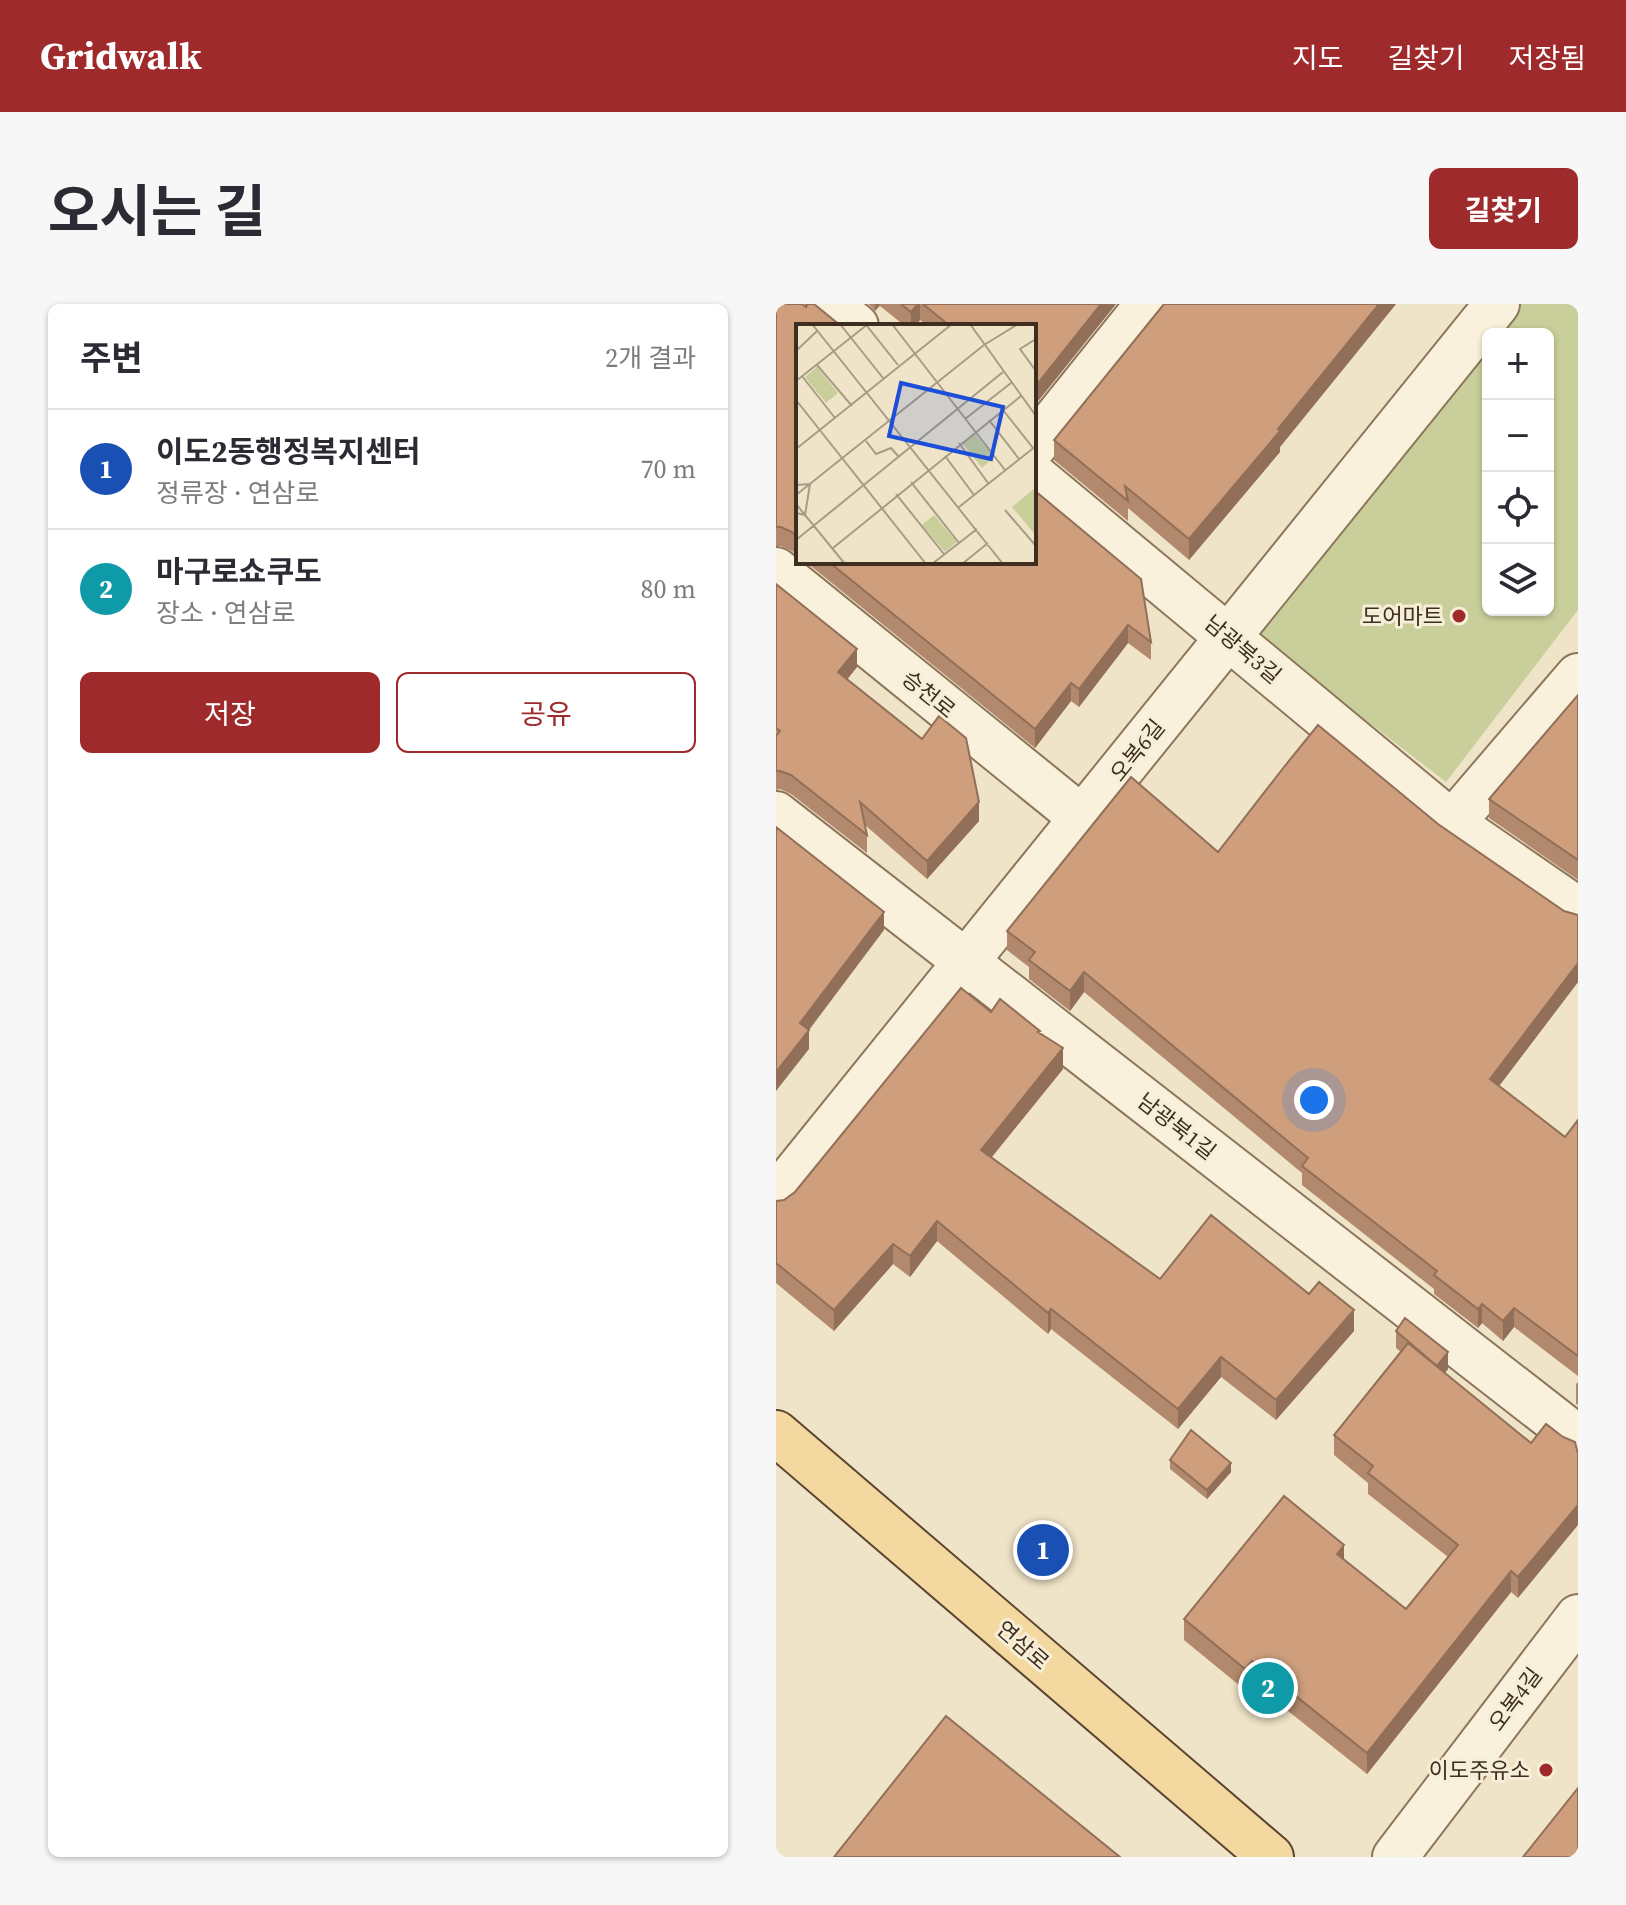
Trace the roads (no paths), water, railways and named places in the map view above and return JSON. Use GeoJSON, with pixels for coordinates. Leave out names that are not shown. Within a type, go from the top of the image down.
{"type":"FeatureCollection","features":[{"type":"Feature","properties":{"kind":"main road","name":"연삼로"},"geometry":{"type":"LineString","coordinates":[[776,1433],[1271,1857]]}},
{"type":"Feature","properties":{"kind":"street"},"geometry":{"type":"LineString","coordinates":[[829,304],[854,324]]}},
{"type":"Feature","properties":{"kind":"street"},"geometry":{"type":"LineString","coordinates":[[1036,444],[1148,304]]}},
{"type":"Feature","properties":{"kind":"street","name":"오복6길"},"geometry":{"type":"LineString","coordinates":[[776,1197],[1497,304]]}},
{"type":"Feature","properties":{"kind":"street","name":"남광북3길"},"geometry":{"type":"LineString","coordinates":[[1036,478],[1452,823],[1578,910]]}},
{"type":"Feature","properties":{"kind":"street","name":"승천로"},"geometry":{"type":"LineString","coordinates":[[776,570],[1082,818]]}},
{"type":"Feature","properties":{"kind":"street"},"geometry":{"type":"LineString","coordinates":[[1452,823],[1578,676]]}},
{"type":"Feature","properties":{"kind":"street","name":"남광북1길"},"geometry":{"type":"LineString","coordinates":[[776,814],[1578,1438]]}},
{"type":"Feature","properties":{"kind":"street","name":"오복4길"},"geometry":{"type":"LineString","coordinates":[[1395,1857],[1578,1617]]}},
{"type":"Feature","properties":{"kind":"place","name":"도어마트"},"geometry":{"type":"Point","coordinates":[1459,616]}},
{"type":"Feature","properties":{"kind":"place","name":"이도2동행정복지센터"},"geometry":{"type":"Point","coordinates":[1043,1550]}},
{"type":"Feature","properties":{"kind":"place","name":"마구로쇼쿠도"},"geometry":{"type":"Point","coordinates":[1268,1688]}},
{"type":"Feature","properties":{"kind":"place","name":"이도주유소"},"geometry":{"type":"Point","coordinates":[1546,1770]}}]}
